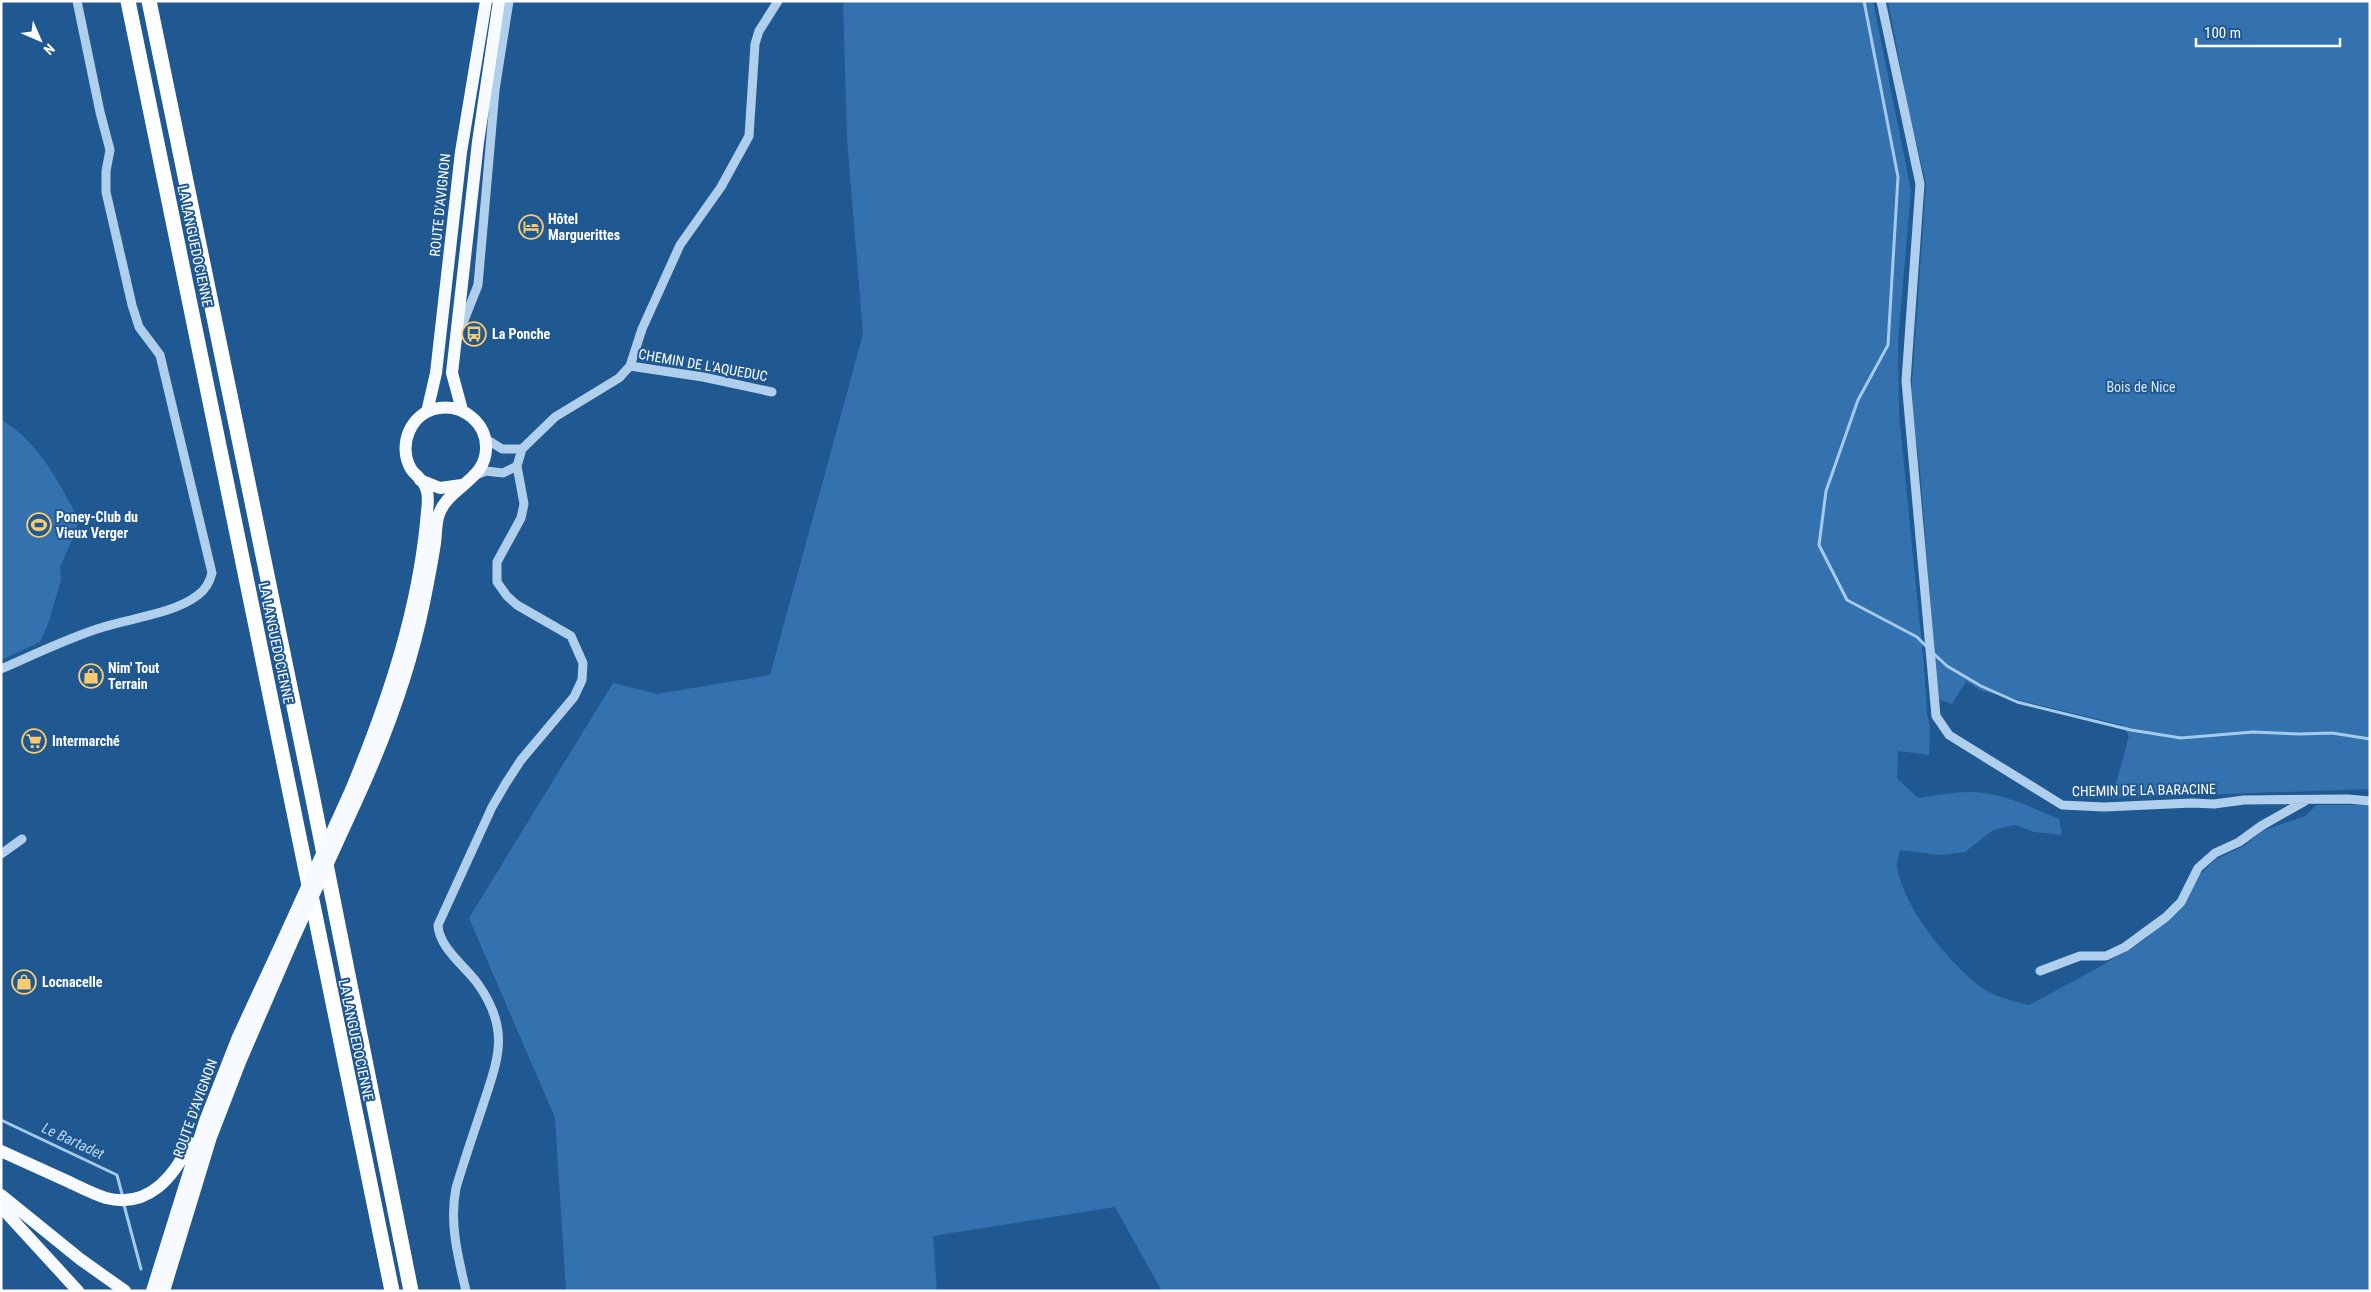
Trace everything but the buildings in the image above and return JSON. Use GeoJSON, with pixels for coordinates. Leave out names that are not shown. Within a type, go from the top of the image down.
{"type":"FeatureCollection","features":[{"type":"Feature","properties":{"kind":"highway","name":"LA LANGUEDOCIENNE"},"geometry":{"type":"LineString","coordinates":[[128,1],[392,1291]]}},
{"type":"Feature","properties":{"kind":"highway","name":"LA LANGUEDOCIENNE"},"geometry":{"type":"LineString","coordinates":[[150,4],[311,789],[411,1291]]}},
{"type":"Feature","properties":{"kind":"main road","name":"ROUTE D'AVIGNON"},"geometry":{"type":"LineString","coordinates":[[427,412],[436,373],[461,152],[486,1]]}},
{"type":"Feature","properties":{"kind":"main road"},"geometry":{"type":"LineString","coordinates":[[462,410],[452,374],[478,142],[499,1]]}},
{"type":"Feature","properties":{"kind":"main road"},"geometry":{"type":"LineString","coordinates":[[444,408],[462,410],[477,422],[486,439],[485,458],[472,478],[447,500],[438,516],[424,604],[405,676],[381,744],[356,802],[287,943],[351,790],[390,688],[412,609],[422,554],[428,505],[426,490],[411,470],[406,458],[405,444],[409,431],[416,420],[427,412],[444,408]]}},
{"type":"Feature","properties":{"kind":"main road"},"geometry":{"type":"LineString","coordinates":[[420,480],[440,488],[451,488],[472,478]]}},
{"type":"Feature","properties":{"kind":"main road","name":"ROUTE D'AVIGNON"},"geometry":{"type":"LineString","coordinates":[[152,1291],[196,1147],[224,1071],[287,943]]}},
{"type":"Feature","properties":{"kind":"main road","name":"ROUTE D'AVIGNON"},"geometry":{"type":"LineString","coordinates":[[164,1291],[214,1130],[287,943]]}},
{"type":"Feature","properties":{"kind":"main road"},"geometry":{"type":"LineString","coordinates":[[1,1151],[101,1196],[127,1200],[146,1195],[161,1186],[175,1172],[224,1071]]}},
{"type":"Feature","properties":{"kind":"main road"},"geometry":{"type":"LineString","coordinates":[[1,1195],[57,1241],[123,1290]]}},
{"type":"Feature","properties":{"kind":"main road"},"geometry":{"type":"LineString","coordinates":[[1,1207],[78,1291]]}},
{"type":"Feature","properties":{"kind":"street"},"geometry":{"type":"LineString","coordinates":[[1,669],[68,639],[126,620],[151,615],[188,600],[202,592],[212,572],[160,355],[139,327],[132,305],[106,192],[106,171],[110,150],[100,112],[77,1]]}},
{"type":"Feature","properties":{"kind":"street"},"geometry":{"type":"LineString","coordinates":[[455,348],[478,285],[495,90],[509,1]]}},
{"type":"Feature","properties":{"kind":"street","name":"CHEMIN DE L'AQUEDUC"},"geometry":{"type":"LineString","coordinates":[[522,449],[555,417],[576,402],[619,378],[630,366],[642,329],[680,245],[722,187],[746,143],[752,121],[751,88],[757,38],[778,1]]}},
{"type":"Feature","properties":{"kind":"street","name":"CHEMIN DE LA BARACINE"},"geometry":{"type":"LineString","coordinates":[[1881,1],[1920,184],[1906,381],[1936,716],[1950,735],[2062,805],[2104,807],[2192,803],[2214,804],[2244,800],[2348,799],[2370,801]]}},
{"type":"Feature","properties":{"kind":"street","name":"CHEMIN DE L'AQUEDUC"},"geometry":{"type":"LineString","coordinates":[[630,366],[703,377],[772,392]]}},
{"type":"Feature","properties":{"kind":"street"},"geometry":{"type":"LineString","coordinates":[[466,1291],[455,1241],[453,1205],[459,1179],[495,1070],[499,1040],[489,1003],[478,984],[441,939],[438,925],[496,799],[521,760],[574,697],[582,680],[584,670],[581,654],[571,636],[550,622],[517,605],[507,596],[497,582],[497,562],[521,518],[524,504],[517,466],[522,449],[502,449],[486,439]]}},
{"type":"Feature","properties":{"kind":"street"},"geometry":{"type":"LineString","coordinates":[[472,478],[486,471],[503,473],[517,466]]}},
{"type":"Feature","properties":{"kind":"street"},"geometry":{"type":"LineString","coordinates":[[2040,971],[2080,956],[2106,956],[2125,947],[2166,917],[2180,902],[2198,868],[2215,853],[2239,842],[2261,826],[2305,800]]}},
{"type":"Feature","properties":{"kind":"street"},"geometry":{"type":"LineString","coordinates":[[1,854],[22,839]]}},
{"type":"Feature","properties":{"kind":"green space"},"geometry":{"type":"Polygon","coordinates":[[[843,1],[1873,1],[1911,190],[1898,342],[1899,414],[1927,713],[1930,727],[1929,755],[1898,751],[1897,778],[1918,798],[1952,793],[1977,792],[2014,800],[2059,819],[2062,835],[2034,832],[2015,825],[1993,830],[1965,852],[1940,855],[1900,850],[1897,866],[1902,884],[1919,918],[1956,965],[1982,988],[2004,998],[2029,1005],[2103,965],[2145,939],[2175,914],[2187,900],[2197,877],[2216,859],[2244,846],[2262,831],[2305,816],[2317,805],[2370,805],[2370,1291],[1162,1291],[1115,1207],[933,1236],[937,1291],[566,1291],[555,1118],[469,918],[613,683],[657,694],[770,675],[863,334],[847,139],[843,1]]]}},
{"type":"Feature","properties":{"kind":"green space","name":"Bois de Nice"},"geometry":{"type":"Polygon","coordinates":[[[1888,1],[2370,1],[2370,789],[2112,798],[2129,736],[2122,725],[1982,691],[1966,681],[1952,704],[1938,699],[1920,471],[1911,397],[1926,184],[1909,113],[1888,1]]]}},
{"type":"Feature","properties":{"kind":"green space","name":"Poney-Club du Vieux Verger"},"geometry":{"type":"Polygon","coordinates":[[[1,420],[14,428],[36,450],[55,477],[78,518],[76,531],[60,567],[61,580],[49,621],[40,642],[1,660],[1,420]]]}},
{"type":"Feature","properties":{"kind":"waterway"},"geometry":{"type":"LineString","coordinates":[[1864,1],[1898,177],[1888,345],[1858,400],[1826,491],[1819,545],[1847,600],[1917,637],[1928,648]]}},
{"type":"Feature","properties":{"kind":"waterway"},"geometry":{"type":"LineString","coordinates":[[1932,652],[1947,666],[1981,686],[2017,702],[2131,730],[2181,738],[2253,732],[2332,733],[2370,739]]}},
{"type":"Feature","properties":{"kind":"waterway","name":"Le Bartadet"},"geometry":{"type":"LineString","coordinates":[[1,1120],[117,1175],[122,1194]]}},
{"type":"Feature","properties":{"kind":"waterway","name":"Le Bartadet"},"geometry":{"type":"LineString","coordinates":[[124,1205],[141,1269]]}},
{"type":"Feature","properties":{"kind":"place","name":"Hôtel Marguerittes"},"geometry":{"type":"Point","coordinates":[531,227]}},
{"type":"Feature","properties":{"kind":"place","name":"La Ponche"},"geometry":{"type":"Point","coordinates":[474,334]}},
{"type":"Feature","properties":{"kind":"place","name":"Poney-Club du Vieux Verger"},"geometry":{"type":"Point","coordinates":[39,525]}},
{"type":"Feature","properties":{"kind":"place","name":"Nim' Tout Terrain"},"geometry":{"type":"Point","coordinates":[91,676]}},
{"type":"Feature","properties":{"kind":"place","name":"Intermarché"},"geometry":{"type":"Point","coordinates":[34,741]}},
{"type":"Feature","properties":{"kind":"place","name":"Locnacelle"},"geometry":{"type":"Point","coordinates":[24,982]}}]}
